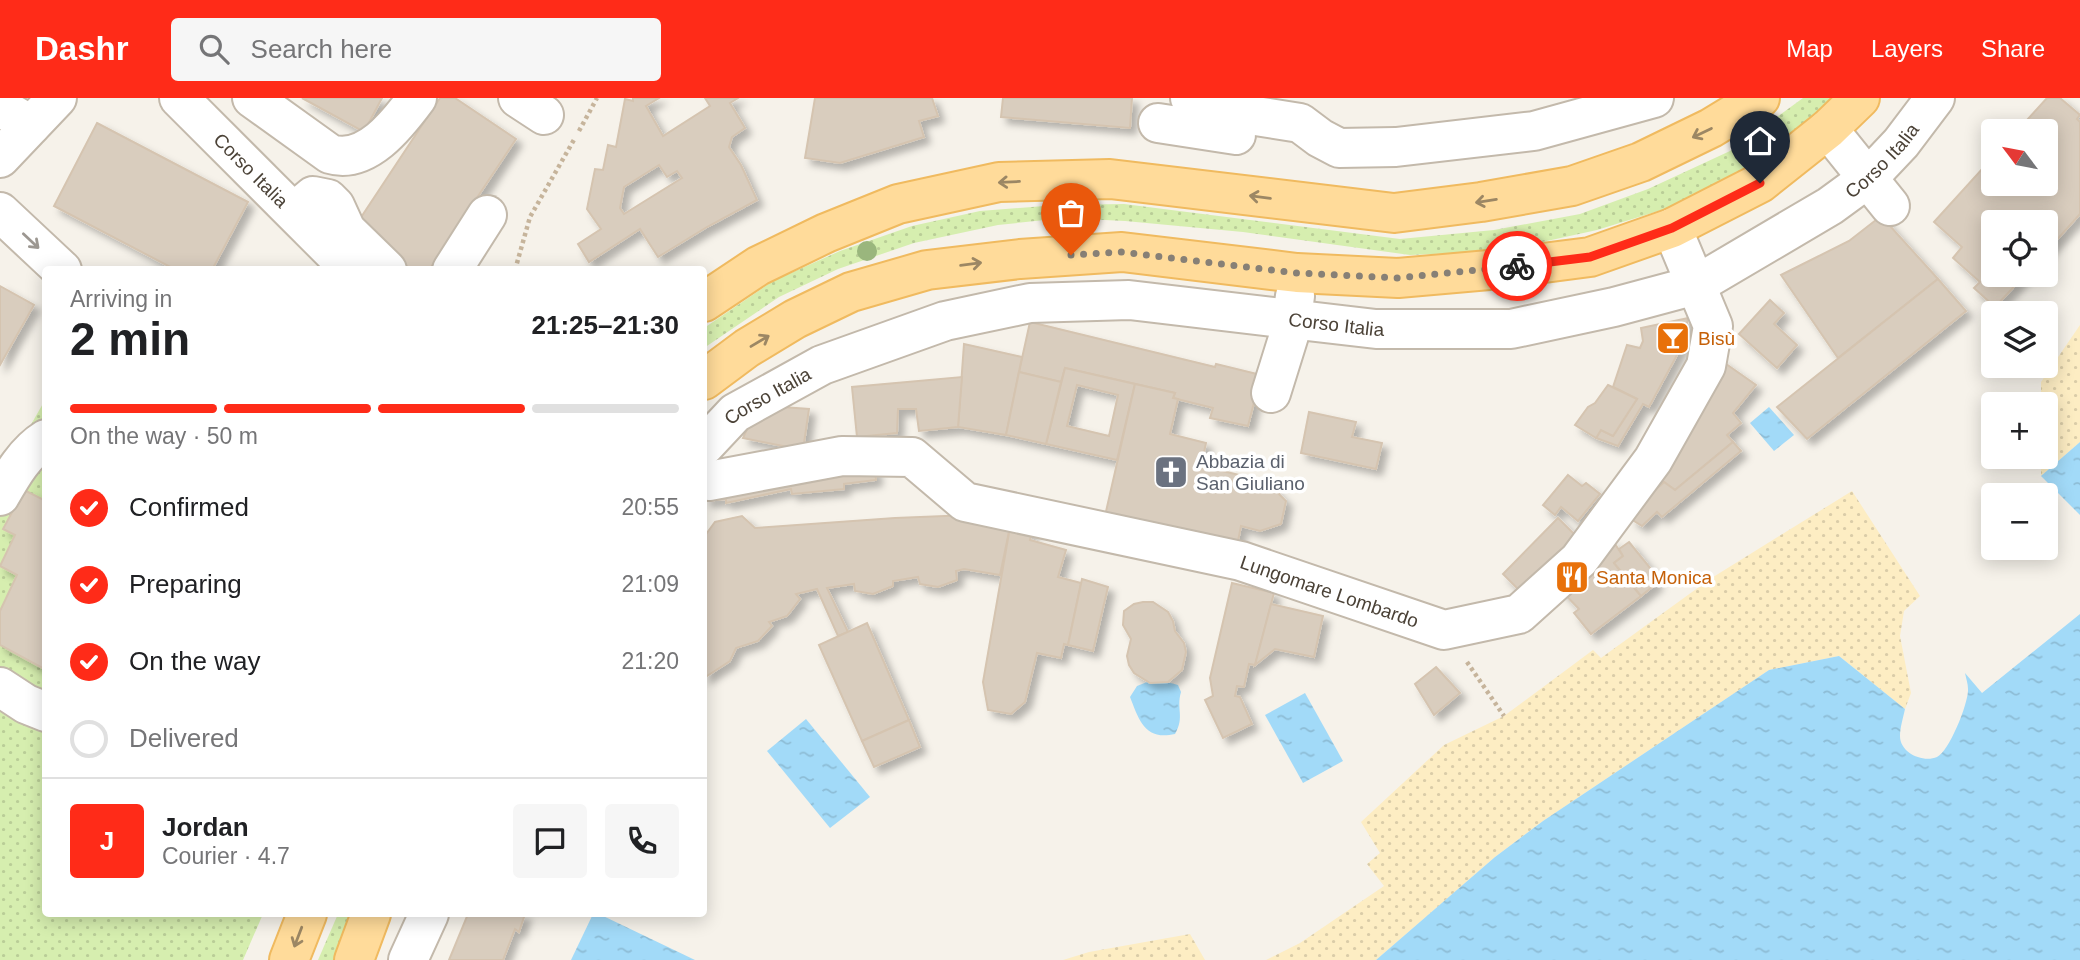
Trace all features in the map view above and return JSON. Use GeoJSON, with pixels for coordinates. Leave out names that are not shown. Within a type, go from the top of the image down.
{"type":"FeatureCollection","features":[{"type":"Feature","properties":{"kind":"main road"},"geometry":{"type":"LineString","coordinates":[[707,300],[758,266],[838,228],[898,204],[999,182],[1110,179],[1394,213],[1481,202],[1572,186],[1642,162],[1711,128],[1760,98]]}},
{"type":"Feature","properties":{"kind":"main road"},"geometry":{"type":"LineString","coordinates":[[707,378],[747,348],[795,319],[851,292],[927,270],[1020,259],[1122,252],[1297,273],[1398,278],[1590,257],[1672,228],[1760,183],[1829,129],[1860,98]]}},
{"type":"Feature","properties":{"kind":"main road"},"geometry":{"type":"LineString","coordinates":[[289,960],[306,917]]}},
{"type":"Feature","properties":{"kind":"main road"},"geometry":{"type":"LineString","coordinates":[[354,960],[370,917]]}},
{"type":"Feature","properties":{"kind":"street","name":"Corso Italia"},"geometry":{"type":"LineString","coordinates":[[180,98],[347,266]]}},
{"type":"Feature","properties":{"kind":"street"},"geometry":{"type":"LineString","coordinates":[[252,98],[330,154],[340,157],[352,157],[381,139],[417,98]]}},
{"type":"Feature","properties":{"kind":"street"},"geometry":{"type":"LineString","coordinates":[[1190,98],[1211,108],[1300,123],[1339,148]]}},
{"type":"Feature","properties":{"kind":"street"},"geometry":{"type":"LineString","coordinates":[[1158,123],[1293,145],[1339,148],[1396,147],[1534,131],[1654,98]]}},
{"type":"Feature","properties":{"kind":"street","name":"Corso Italia"},"geometry":{"type":"LineString","coordinates":[[707,443],[735,413],[821,365],[945,321],[1030,303],[1129,300],[1376,329],[1511,328],[1614,307],[1696,285],[1830,206],[1878,192],[1900,143],[1935,98]]}},
{"type":"Feature","properties":{"kind":"street"},"geometry":{"type":"LineString","coordinates":[[0,158],[30,110]]}},
{"type":"Feature","properties":{"kind":"street"},"geometry":{"type":"LineString","coordinates":[[1829,129],[1878,192]]}},
{"type":"Feature","properties":{"kind":"street"},"geometry":{"type":"LineString","coordinates":[[294,212],[313,196],[328,199],[335,206],[346,230],[383,266]]}},
{"type":"Feature","properties":{"kind":"street"},"geometry":{"type":"LineString","coordinates":[[0,212],[58,266]]}},
{"type":"Feature","properties":{"kind":"street"},"geometry":{"type":"LineString","coordinates":[[455,266],[487,215]]}},
{"type":"Feature","properties":{"kind":"street","name":"Lungomare Lombardo"},"geometry":{"type":"LineString","coordinates":[[707,480],[842,456],[912,457],[965,502],[1241,561],[1444,630],[1518,614],[1578,560],[1653,460],[1706,366],[1713,326],[1672,228]]}},
{"type":"Feature","properties":{"kind":"street"},"geometry":{"type":"LineString","coordinates":[[1271,393],[1290,332],[1297,273]]}},
{"type":"Feature","properties":{"kind":"street"},"geometry":{"type":"LineString","coordinates":[[0,496],[22,461],[42,441]]}},
{"type":"Feature","properties":{"kind":"street"},"geometry":{"type":"LineString","coordinates":[[0,687],[26,704],[42,710]]}},
{"type":"Feature","properties":{"kind":"street"},"geometry":{"type":"LineString","coordinates":[[408,960],[428,917]]}},
{"type":"Feature","properties":{"kind":"path"},"geometry":{"type":"LineString","coordinates":[[516,266],[530,217],[597,98]]}},
{"type":"Feature","properties":{"kind":"path"},"geometry":{"type":"LineString","coordinates":[[1444,630],[1504,716]]}},
{"type":"Feature","properties":{"kind":"green space"},"geometry":{"type":"Polygon","coordinates":[[[1803,98],[1834,98],[1808,122],[1750,165],[1668,208],[1597,230],[1501,251],[1410,255],[1243,232],[1125,221],[1064,218],[998,225],[914,243],[838,269],[779,297],[707,346],[707,326],[773,281],[840,251],[912,226],[980,211],[1057,205],[1124,204],[1400,239],[1494,230],[1580,214],[1648,189],[1730,151],[1803,98]]]}},
{"type":"Feature","properties":{"kind":"green space"},"geometry":{"type":"Polygon","coordinates":[[[42,405],[42,917],[262,917],[243,960],[0,960],[0,479],[42,405]]]}},
{"type":"Feature","properties":{"kind":"green space"},"geometry":{"type":"Polygon","coordinates":[[[337,917],[352,917],[334,960],[318,960],[337,917]]]}},
{"type":"Feature","properties":{"kind":"sand"},"geometry":{"type":"Polygon","coordinates":[[[2080,325],[2080,442],[2058,461],[2058,392],[2041,392],[2041,382],[2044,378],[2058,378],[2058,357],[2080,325]]]}},
{"type":"Feature","properties":{"kind":"sand"},"geometry":{"type":"Polygon","coordinates":[[[1852,491],[1920,596],[1904,611],[1900,636],[1911,693],[1905,709],[1839,656],[1769,670],[1543,821],[1495,857],[1376,960],[1266,960],[1300,943],[1384,886],[1367,864],[1380,853],[1361,822],[1444,745],[1504,716],[1593,650],[1601,658],[1710,579],[1852,491]]]}},
{"type":"Feature","properties":{"kind":"sand"},"geometry":{"type":"Polygon","coordinates":[[[1190,934],[1205,960],[1063,960],[1089,952],[1190,934]]]}},
{"type":"Feature","properties":{"kind":"water"},"geometry":{"type":"Polygon","coordinates":[[[1769,407],[1794,435],[1774,451],[1750,423],[1769,407]]]}},
{"type":"Feature","properties":{"kind":"water"},"geometry":{"type":"Polygon","coordinates":[[[2080,442],[2080,515],[2058,493],[2058,483],[2048,483],[2041,476],[2049,469],[2058,469],[2058,461],[2080,442]]]}},
{"type":"Feature","properties":{"kind":"water"},"geometry":{"type":"Polygon","coordinates":[[[2080,614],[2080,960],[1376,960],[1495,857],[1543,821],[1769,670],[1839,656],[1905,709],[1901,742],[1913,755],[1931,759],[1942,753],[1947,746],[1962,715],[1968,689],[1965,673],[1982,693],[2080,614]]]}},
{"type":"Feature","properties":{"kind":"water"},"geometry":{"type":"Polygon","coordinates":[[[1147,682],[1178,685],[1181,692],[1180,718],[1175,734],[1157,734],[1140,721],[1130,697],[1137,686],[1147,682]]]}},
{"type":"Feature","properties":{"kind":"water"},"geometry":{"type":"Polygon","coordinates":[[[1305,693],[1343,761],[1303,783],[1265,715],[1305,693]]]}},
{"type":"Feature","properties":{"kind":"water"},"geometry":{"type":"Polygon","coordinates":[[[806,719],[870,797],[830,828],[767,751],[806,719]]]}},
{"type":"Feature","properties":{"kind":"water"},"geometry":{"type":"Polygon","coordinates":[[[592,917],[605,917],[695,960],[571,960],[592,917]]]}},
{"type":"Feature","properties":{"kind":"building"},"geometry":{"type":"Polygon","coordinates":[[[302,98],[382,98],[364,132],[302,98]]]}},
{"type":"Feature","properties":{"kind":"building"},"geometry":{"type":"Polygon","coordinates":[[[440,98],[455,98],[516,139],[432,266],[398,266],[350,234],[440,98]]]}},
{"type":"Feature","properties":{"kind":"building"},"geometry":{"type":"Polygon","coordinates":[[[633,98],[659,98],[646,106],[663,136],[710,106],[705,98],[738,98],[730,103],[745,128],[732,137],[729,147],[741,165],[757,200],[658,257],[640,229],[589,262],[578,244],[601,229],[587,209],[595,169],[603,170],[608,145],[616,147],[625,99],[633,101],[633,98]],[[659,165],[624,187],[620,208],[624,214],[682,178],[677,171],[667,177],[659,165]]]}},
{"type":"Feature","properties":{"kind":"building"},"geometry":{"type":"Polygon","coordinates":[[[815,98],[932,98],[938,116],[919,121],[924,137],[840,163],[805,158],[815,98]]]}},
{"type":"Feature","properties":{"kind":"building"},"geometry":{"type":"Polygon","coordinates":[[[1003,98],[1132,98],[1130,128],[1001,117],[1003,98]]]}},
{"type":"Feature","properties":{"kind":"building"},"geometry":{"type":"Polygon","coordinates":[[[2047,98],[2060,98],[2080,115],[2077,119],[2080,122],[2080,214],[2058,239],[2058,210],[1981,210],[1981,287],[2014,287],[2001,301],[1988,301],[1974,288],[1980,282],[1953,258],[1962,247],[1934,222],[1981,170],[1981,196],[2058,196],[2058,119],[2028,119],[2047,98]]]}},
{"type":"Feature","properties":{"kind":"building"},"geometry":{"type":"Polygon","coordinates":[[[97,123],[248,202],[214,266],[168,266],[54,206],[97,123]]]}},
{"type":"Feature","properties":{"kind":"building"},"geometry":{"type":"Polygon","coordinates":[[[1881,216],[1938,279],[1838,358],[1781,275],[1849,241],[1881,216]]]}},
{"type":"Feature","properties":{"kind":"building"},"geometry":{"type":"Polygon","coordinates":[[[1938,279],[1966,311],[1807,439],[1777,407],[1938,279]]]}},
{"type":"Feature","properties":{"kind":"building"},"geometry":{"type":"Polygon","coordinates":[[[0,286],[34,305],[0,365],[0,286]]]}},
{"type":"Feature","properties":{"kind":"building"},"geometry":{"type":"Polygon","coordinates":[[[1770,300],[1784,313],[1774,324],[1797,345],[1777,368],[1739,334],[1770,300]]]}},
{"type":"Feature","properties":{"kind":"building"},"geometry":{"type":"Polygon","coordinates":[[[1688,318],[1684,342],[1649,407],[1643,404],[1618,446],[1596,438],[1601,430],[1613,436],[1637,399],[1613,387],[1627,345],[1640,348],[1643,341],[1641,328],[1688,318]]]}},
{"type":"Feature","properties":{"kind":"building"},"geometry":{"type":"Polygon","coordinates":[[[1030,322],[1215,367],[1216,364],[1261,375],[1248,426],[1210,418],[1213,408],[1173,398],[1175,393],[1065,368],[1061,382],[1019,372],[1030,322]]]}},
{"type":"Feature","properties":{"kind":"building"},"geometry":{"type":"Polygon","coordinates":[[[964,344],[1022,357],[1006,435],[958,427],[964,344]]]}},
{"type":"Feature","properties":{"kind":"building"},"geometry":{"type":"Polygon","coordinates":[[[1719,359],[1756,385],[1733,413],[1741,423],[1727,435],[1733,442],[1675,490],[1664,482],[1641,503],[1719,359]]]}},
{"type":"Feature","properties":{"kind":"building"},"geometry":{"type":"Polygon","coordinates":[[[1065,368],[1135,384],[1117,460],[1046,444],[1065,368]],[[1077,385],[1067,426],[1109,436],[1118,395],[1077,385]]]}},
{"type":"Feature","properties":{"kind":"building"},"geometry":{"type":"Polygon","coordinates":[[[1019,372],[1061,382],[1046,444],[1006,435],[1019,372]]]}},
{"type":"Feature","properties":{"kind":"building"},"geometry":{"type":"Polygon","coordinates":[[[962,377],[958,427],[919,431],[916,409],[898,409],[897,433],[857,437],[852,387],[962,377]]]}},
{"type":"Feature","properties":{"kind":"building","name":"Abbazia di San Giuliano"},"geometry":{"type":"Polygon","coordinates":[[[1135,384],[1175,393],[1173,398],[1178,399],[1170,434],[1206,443],[1201,466],[1252,478],[1251,481],[1271,486],[1286,501],[1281,524],[1260,531],[1241,526],[1236,551],[1105,516],[1135,384]]]}},
{"type":"Feature","properties":{"kind":"building"},"geometry":{"type":"Polygon","coordinates":[[[1608,385],[1637,399],[1613,436],[1601,430],[1596,438],[1575,425],[1608,385]]]}},
{"type":"Feature","properties":{"kind":"building"},"geometry":{"type":"Polygon","coordinates":[[[782,407],[809,409],[803,450],[743,438],[748,427],[782,407]]]}},
{"type":"Feature","properties":{"kind":"building"},"geometry":{"type":"Polygon","coordinates":[[[1309,412],[1356,422],[1352,437],[1382,443],[1376,469],[1301,453],[1309,412]]]}},
{"type":"Feature","properties":{"kind":"building"},"geometry":{"type":"Polygon","coordinates":[[[1733,442],[1741,451],[1662,517],[1657,512],[1642,526],[1631,519],[1641,503],[1664,482],[1675,490],[1733,442]]]}},
{"type":"Feature","properties":{"kind":"building"},"geometry":{"type":"Polygon","coordinates":[[[875,469],[876,480],[844,484],[844,489],[792,494],[791,489],[726,503],[726,499],[707,501],[707,493],[875,469]]]}},
{"type":"Feature","properties":{"kind":"building"},"geometry":{"type":"Polygon","coordinates":[[[1568,475],[1582,486],[1586,483],[1600,494],[1578,521],[1561,507],[1555,515],[1543,505],[1568,475]]]}},
{"type":"Feature","properties":{"kind":"building"},"geometry":{"type":"Polygon","coordinates":[[[24,490],[42,499],[42,668],[0,645],[0,611],[17,575],[0,566],[15,535],[3,529],[24,490]]]}},
{"type":"Feature","properties":{"kind":"building"},"geometry":{"type":"Polygon","coordinates":[[[970,515],[1010,527],[1000,575],[964,569],[956,571],[957,580],[938,587],[920,584],[918,577],[893,581],[893,586],[873,594],[855,591],[854,584],[827,588],[848,632],[838,636],[817,589],[796,594],[800,599],[787,616],[769,622],[772,626],[758,641],[736,648],[730,661],[707,676],[707,533],[715,522],[742,516],[755,528],[970,515]]]}},
{"type":"Feature","properties":{"kind":"building"},"geometry":{"type":"Polygon","coordinates":[[[1558,518],[1578,538],[1523,594],[1503,574],[1558,518]]]}},
{"type":"Feature","properties":{"kind":"building"},"geometry":{"type":"Polygon","coordinates":[[[1010,527],[1032,533],[1030,540],[1066,550],[1058,577],[1081,583],[1068,645],[1064,644],[1061,658],[1037,653],[1025,702],[1011,714],[988,710],[983,682],[1010,527]]]}},
{"type":"Feature","properties":{"kind":"building"},"geometry":{"type":"Polygon","coordinates":[[[1613,541],[1623,556],[1614,563],[1641,596],[1591,634],[1574,613],[1579,609],[1557,586],[1613,541]]]}},
{"type":"Feature","properties":{"kind":"building"},"geometry":{"type":"Polygon","coordinates":[[[1629,542],[1655,574],[1652,577],[1657,583],[1641,596],[1614,563],[1623,556],[1619,549],[1629,542]]]}},
{"type":"Feature","properties":{"kind":"building"},"geometry":{"type":"Polygon","coordinates":[[[1082,579],[1108,587],[1093,651],[1068,645],[1082,579]]]}},
{"type":"Feature","properties":{"kind":"building"},"geometry":{"type":"Polygon","coordinates":[[[1232,583],[1274,593],[1255,665],[1249,664],[1244,687],[1237,686],[1235,696],[1240,697],[1252,724],[1223,738],[1205,700],[1213,696],[1210,678],[1232,583]]]}},
{"type":"Feature","properties":{"kind":"building"},"geometry":{"type":"Polygon","coordinates":[[[1143,602],[1153,602],[1168,612],[1175,631],[1184,643],[1186,652],[1182,670],[1168,682],[1150,683],[1134,673],[1129,665],[1127,656],[1131,639],[1123,625],[1124,611],[1143,602]]]}},
{"type":"Feature","properties":{"kind":"building"},"geometry":{"type":"Polygon","coordinates":[[[1271,604],[1323,616],[1314,657],[1275,649],[1255,665],[1271,604]]]}},
{"type":"Feature","properties":{"kind":"building"},"geometry":{"type":"Polygon","coordinates":[[[867,623],[909,720],[862,741],[819,645],[867,623]]]}},
{"type":"Feature","properties":{"kind":"building"},"geometry":{"type":"Polygon","coordinates":[[[1436,667],[1460,693],[1434,715],[1415,684],[1436,667]]]}},
{"type":"Feature","properties":{"kind":"building"},"geometry":{"type":"Polygon","coordinates":[[[909,720],[920,747],[874,767],[862,741],[909,720]]]}},
{"type":"Feature","properties":{"kind":"building"},"geometry":{"type":"Polygon","coordinates":[[[467,917],[524,917],[519,932],[515,929],[503,960],[449,960],[467,917]]]}},
{"type":"Feature","properties":{"kind":"way so far"},"geometry":{"type":"LineString","coordinates":[[1071,255],[1122,252],[1297,273],[1398,278],[1517,266]]}},
{"type":"Feature","properties":{"kind":"place","name":"Bisù"},"geometry":{"type":"Point","coordinates":[1673,338]}},
{"type":"Feature","properties":{"kind":"place","name":"Abbazia di San Giuliano"},"geometry":{"type":"Point","coordinates":[1171,472]}},
{"type":"Feature","properties":{"kind":"place","name":"Santa Monica"},"geometry":{"type":"Point","coordinates":[1572,577]}},
{"type":"Feature","properties":{"kind":"route"},"geometry":{"type":"LineString","coordinates":[[1517,266],[1590,257],[1672,228],[1760,183]]}}]}
